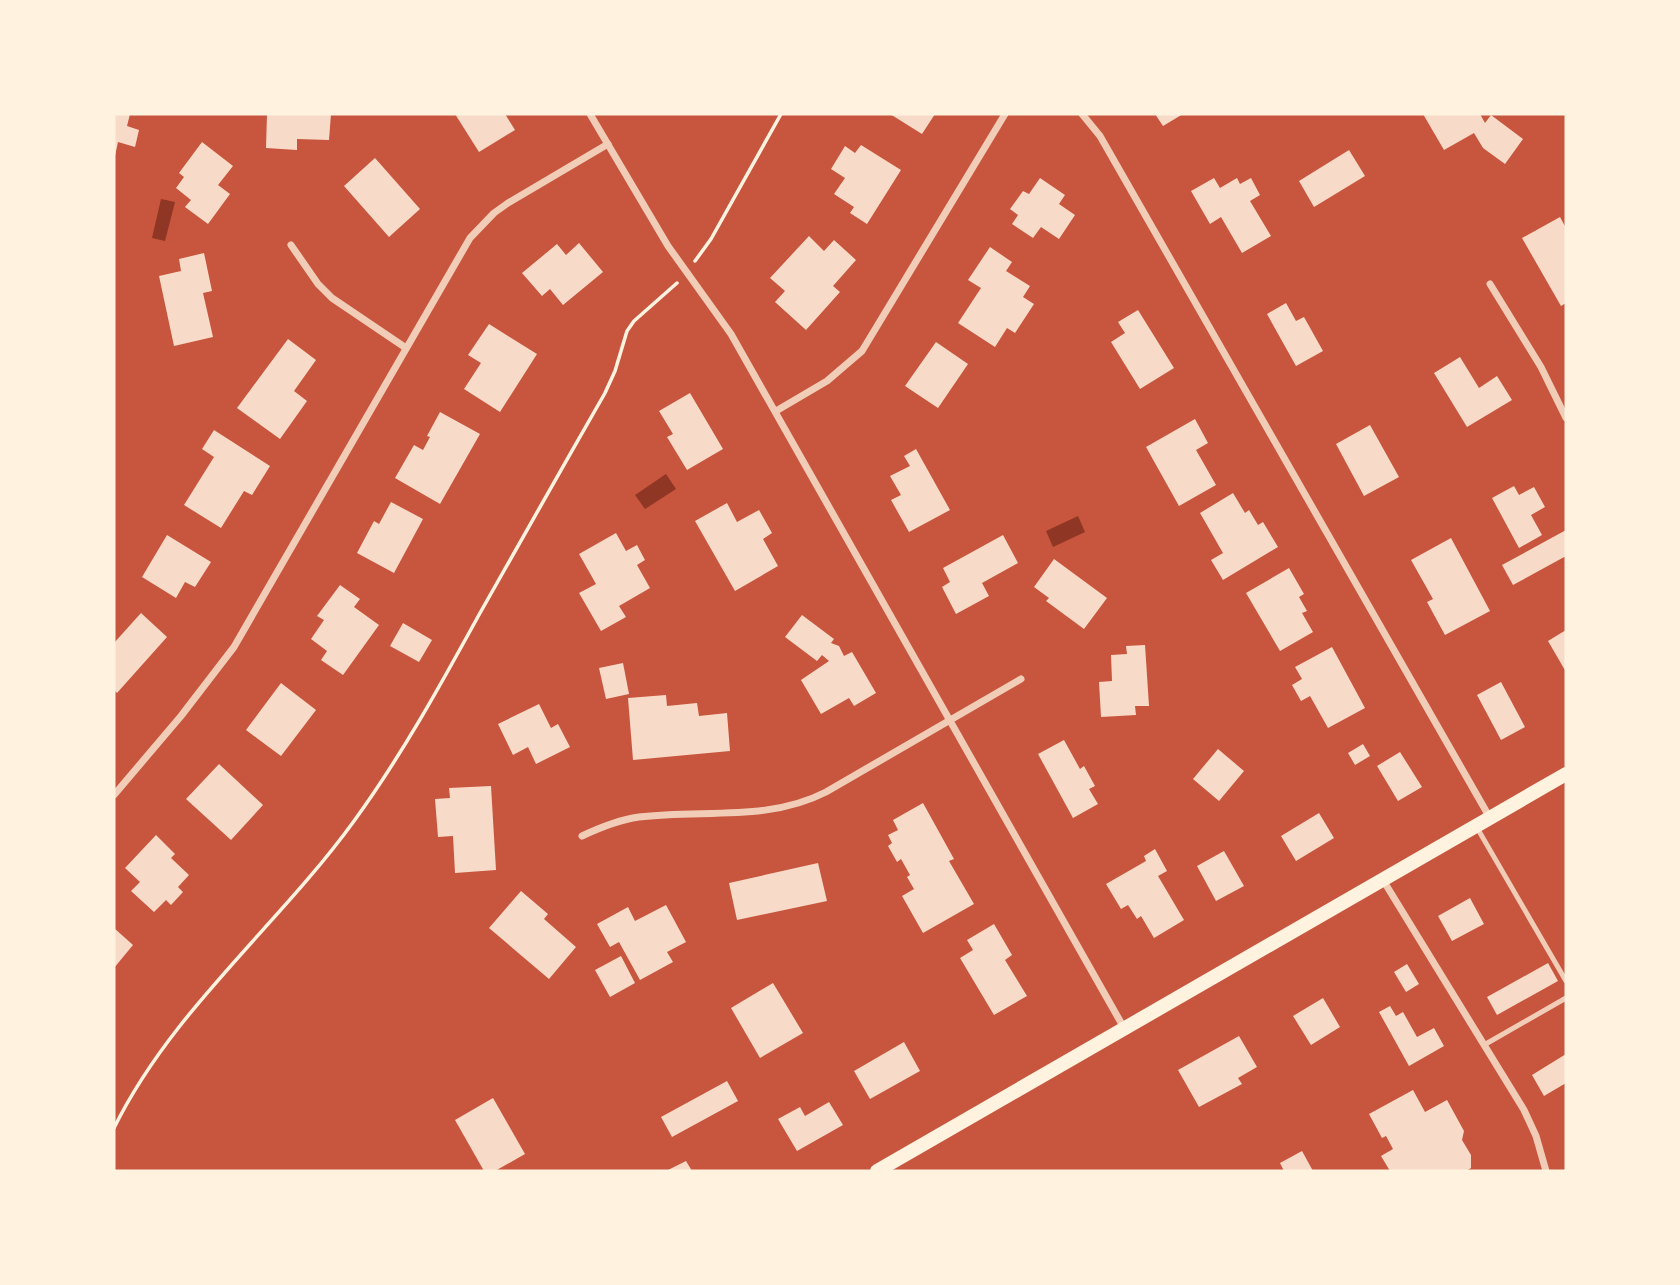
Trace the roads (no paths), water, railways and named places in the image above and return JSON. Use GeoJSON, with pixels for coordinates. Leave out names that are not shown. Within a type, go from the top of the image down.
{"type":"FeatureCollection","features":[{"type":"Feature","properties":{"kind":"main road"},"geometry":{"type":"LineString","coordinates":[[877,1171],[1566,774]]}},
{"type":"Feature","properties":{"kind":"street"},"geometry":{"type":"LineString","coordinates":[[590,114],[668,246],[724,323],[776,411],[1124,1029]]}},
{"type":"Feature","properties":{"kind":"street"},"geometry":{"type":"LineString","coordinates":[[776,411],[827,381],[862,351],[1005,114]]}},
{"type":"Feature","properties":{"kind":"street"},"geometry":{"type":"LineString","coordinates":[[1082,114],[1100,136],[1490,818]]}},
{"type":"Feature","properties":{"kind":"street"},"geometry":{"type":"LineString","coordinates":[[114,795],[209,682],[234,647],[461,253],[482,225],[508,203],[608,144]]}},
{"type":"Feature","properties":{"kind":"street"},"geometry":{"type":"LineString","coordinates":[[291,245],[318,284],[332,298],[346,310],[406,348]]}},
{"type":"Feature","properties":{"kind":"street"},"geometry":{"type":"LineString","coordinates":[[1490,284],[1541,367],[1566,418]]}},
{"type":"Feature","properties":{"kind":"street"},"geometry":{"type":"LineString","coordinates":[[582,836],[608,823],[638,817],[769,810],[795,806],[826,792],[1021,679]]}},
{"type":"Feature","properties":{"kind":"street"},"geometry":{"type":"LineString","coordinates":[[1383,880],[1536,1136],[1546,1171]]}},
{"type":"Feature","properties":{"kind":"lane"},"geometry":{"type":"LineString","coordinates":[[1476,826],[1566,981]]}},
{"type":"Feature","properties":{"kind":"lane"},"geometry":{"type":"LineString","coordinates":[[1484,1045],[1566,998]]}}]}
